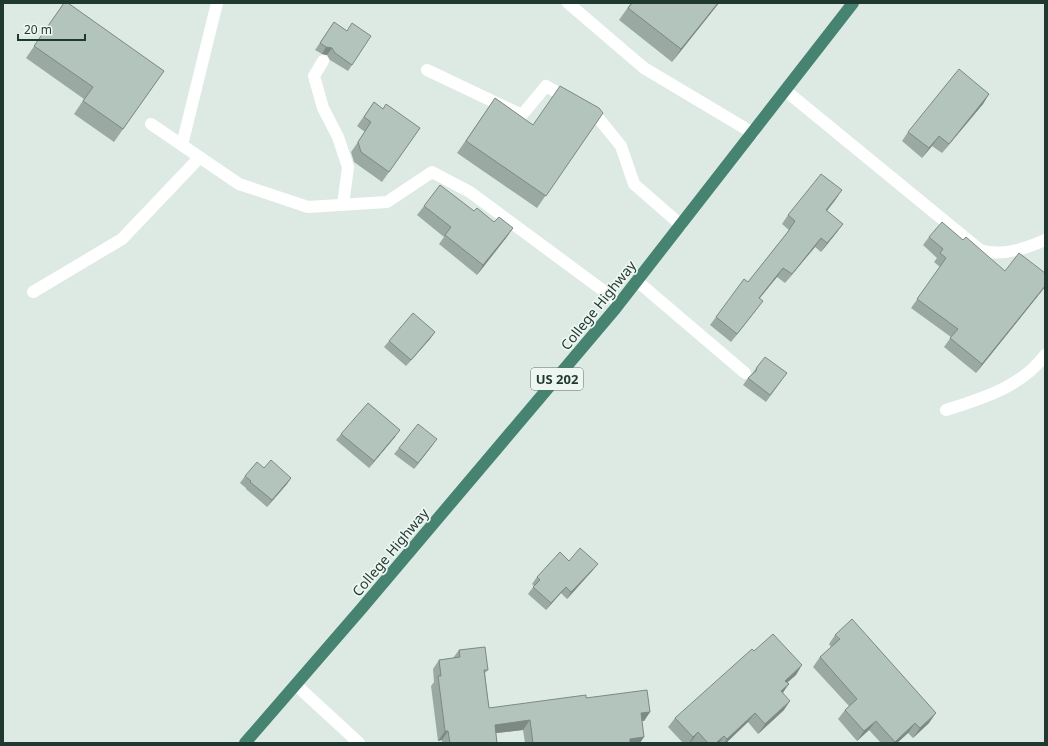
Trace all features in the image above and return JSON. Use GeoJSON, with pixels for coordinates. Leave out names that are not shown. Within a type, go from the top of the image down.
{"type":"FeatureCollection","features":[{"type":"Feature","properties":{"kind":"highway","name":"College Highway"},"geometry":{"type":"LineString","coordinates":[[245,743],[620,303],[853,3]]}},
{"type":"Feature","properties":{"kind":"lane"},"geometry":{"type":"LineString","coordinates":[[182,145],[217,3]]}},
{"type":"Feature","properties":{"kind":"lane"},"geometry":{"type":"LineString","coordinates":[[568,3],[644,68],[753,133]]}},
{"type":"Feature","properties":{"kind":"lane"},"geometry":{"type":"LineString","coordinates":[[323,61],[314,76],[323,108],[338,137],[348,167],[343,205]]}},
{"type":"Feature","properties":{"kind":"lane"},"geometry":{"type":"LineString","coordinates":[[427,70],[522,115],[546,86],[595,114],[621,146],[634,184],[681,225]]}},
{"type":"Feature","properties":{"kind":"lane"},"geometry":{"type":"LineString","coordinates":[[786,91],[980,250],[989,253],[998,253],[1029,247],[1045,240]]}},
{"type":"Feature","properties":{"kind":"lane"},"geometry":{"type":"LineString","coordinates":[[151,124],[239,184],[308,207],[387,202],[432,172],[470,192],[620,303]]}},
{"type":"Feature","properties":{"kind":"lane"},"geometry":{"type":"LineString","coordinates":[[33,292],[122,239],[200,157]]}},
{"type":"Feature","properties":{"kind":"lane"},"geometry":{"type":"LineString","coordinates":[[637,281],[745,374]]}},
{"type":"Feature","properties":{"kind":"lane"},"geometry":{"type":"LineString","coordinates":[[946,410],[994,394],[1024,377],[1045,355]]}},
{"type":"Feature","properties":{"kind":"lane"},"geometry":{"type":"LineString","coordinates":[[296,685],[358,743]]}},
{"type":"Feature","properties":{"kind":"building"},"geometry":{"type":"Polygon","coordinates":[[[64,3],[68,3],[164,71],[123,129],[83,101],[93,87],[34,46],[64,3]]]}},
{"type":"Feature","properties":{"kind":"building"},"geometry":{"type":"Polygon","coordinates":[[[632,3],[718,3],[681,49],[628,8],[632,3]]]}},
{"type":"Feature","properties":{"kind":"building"},"geometry":{"type":"Polygon","coordinates":[[[334,22],[347,31],[352,23],[371,36],[352,65],[335,53],[332,48],[326,47],[320,43],[334,22]]]}},
{"type":"Feature","properties":{"kind":"building"},"geometry":{"type":"Polygon","coordinates":[[[959,69],[989,94],[949,144],[939,136],[929,148],[908,132],[959,69]]]}},
{"type":"Feature","properties":{"kind":"building"},"geometry":{"type":"Polygon","coordinates":[[[560,86],[599,108],[603,113],[546,196],[466,141],[495,98],[533,125],[560,86]]]}},
{"type":"Feature","properties":{"kind":"building"},"geometry":{"type":"Polygon","coordinates":[[[374,102],[383,109],[386,104],[420,128],[389,172],[361,152],[358,142],[371,122],[364,117],[374,102]]]}},
{"type":"Feature","properties":{"kind":"building"},"geometry":{"type":"Polygon","coordinates":[[[821,174],[842,190],[826,210],[843,224],[827,243],[821,238],[792,274],[783,268],[759,298],[763,301],[737,334],[716,317],[744,279],[748,282],[787,233],[795,221],[788,215],[821,174]]]}},
{"type":"Feature","properties":{"kind":"building"},"geometry":{"type":"Polygon","coordinates":[[[440,185],[474,211],[477,208],[494,222],[499,217],[513,228],[483,265],[445,235],[451,227],[424,206],[440,185]]]}},
{"type":"Feature","properties":{"kind":"building"},"geometry":{"type":"Polygon","coordinates":[[[942,222],[963,240],[966,237],[1005,271],[1019,253],[1045,273],[1045,286],[982,364],[950,338],[958,329],[917,299],[946,258],[940,253],[943,249],[929,237],[942,222]]]}},
{"type":"Feature","properties":{"kind":"building"},"geometry":{"type":"Polygon","coordinates":[[[413,313],[435,332],[411,360],[389,341],[413,313]]]}},
{"type":"Feature","properties":{"kind":"building"},"geometry":{"type":"Polygon","coordinates":[[[765,357],[787,373],[770,395],[748,378],[756,371],[757,367],[765,357]]]}},
{"type":"Feature","properties":{"kind":"building"},"geometry":{"type":"Polygon","coordinates":[[[368,403],[400,430],[374,461],[341,434],[368,403]]]}},
{"type":"Feature","properties":{"kind":"building"},"geometry":{"type":"Polygon","coordinates":[[[418,424],[437,439],[418,463],[399,448],[418,424]]]}},
{"type":"Feature","properties":{"kind":"building"},"geometry":{"type":"Polygon","coordinates":[[[271,460],[291,478],[272,500],[245,476],[257,462],[264,468],[271,460]]]}},
{"type":"Feature","properties":{"kind":"building"},"geometry":{"type":"Polygon","coordinates":[[[580,548],[598,564],[571,592],[566,587],[551,603],[533,587],[540,580],[537,577],[560,552],[569,561],[580,548]]]}},
{"type":"Feature","properties":{"kind":"building"},"geometry":{"type":"Polygon","coordinates":[[[852,619],[936,713],[920,728],[915,723],[895,742],[876,721],[864,731],[845,710],[857,699],[820,657],[840,639],[835,635],[852,619]]]}},
{"type":"Feature","properties":{"kind":"building"},"geometry":{"type":"Polygon","coordinates":[[[773,634],[802,665],[785,681],[789,684],[781,691],[790,701],[765,724],[755,713],[727,739],[724,736],[716,743],[708,743],[698,732],[693,737],[675,718],[752,649],[754,651],[773,634]]]}},
{"type":"Feature","properties":{"kind":"building"},"geometry":{"type":"Polygon","coordinates":[[[485,647],[488,670],[484,670],[489,708],[586,695],[586,698],[647,690],[650,712],[641,713],[644,737],[630,739],[630,743],[533,743],[530,720],[495,725],[497,743],[450,743],[448,731],[445,731],[438,676],[441,676],[439,660],[460,657],[459,650],[485,647]]]}}]}
